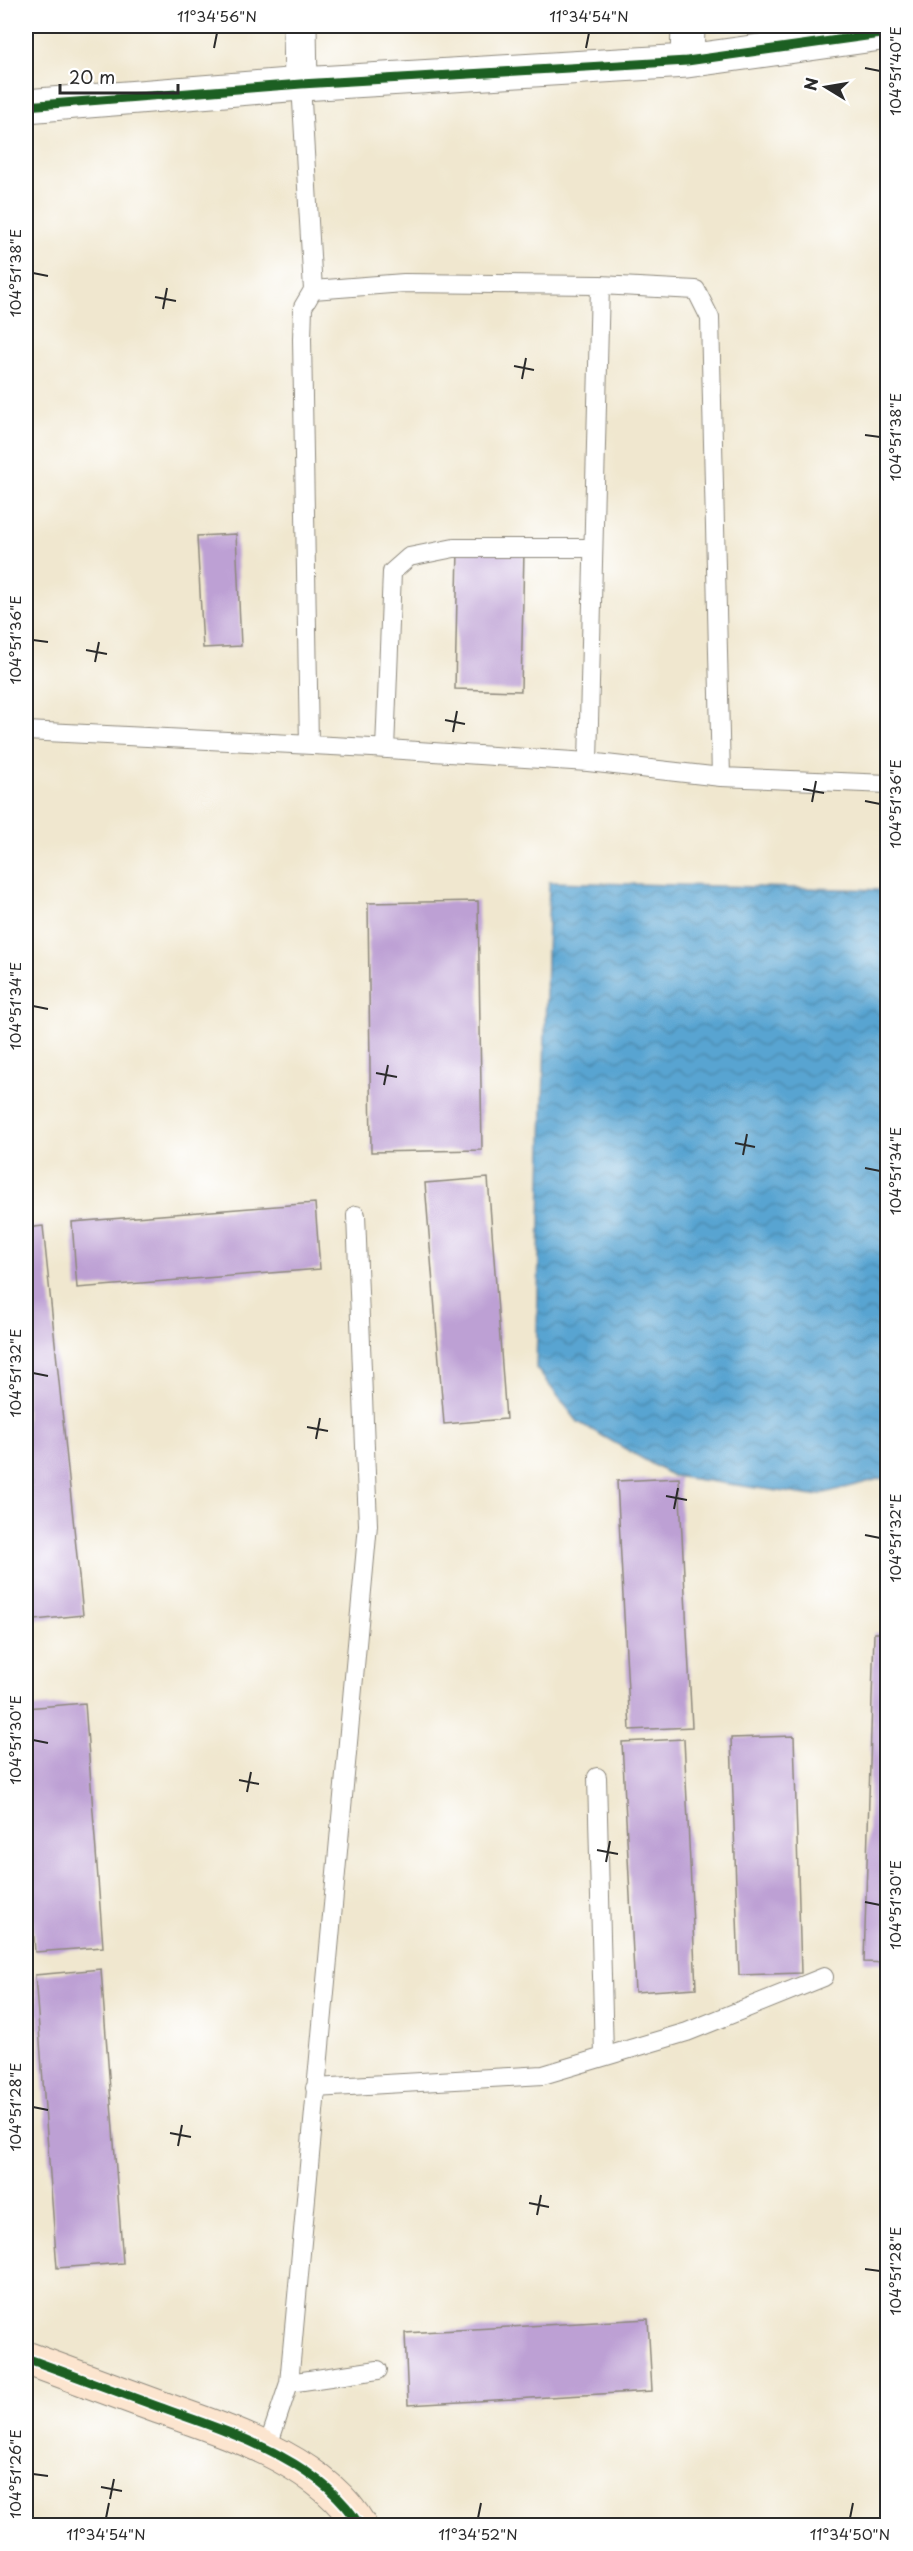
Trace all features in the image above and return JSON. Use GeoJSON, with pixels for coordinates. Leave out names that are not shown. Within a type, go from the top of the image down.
{"type":"FeatureCollection","features":[{"type":"Feature","properties":{"kind":"street"},"geometry":{"type":"LineString","coordinates":[[300,26],[301,84]]}},
{"type":"Feature","properties":{"kind":"street"},"geometry":{"type":"LineString","coordinates":[[687,61],[688,26]]}},
{"type":"Feature","properties":{"kind":"street"},"geometry":{"type":"LineString","coordinates":[[26,106],[301,84],[687,61],[888,33]]}},
{"type":"Feature","properties":{"kind":"street"},"geometry":{"type":"LineString","coordinates":[[26,2358],[267,2449],[312,2476],[350,2508],[360,2526]]}},
{"type":"Feature","properties":{"kind":"lane"},"geometry":{"type":"LineString","coordinates":[[301,84],[313,290],[303,307],[302,339],[309,745]]}},
{"type":"Feature","properties":{"kind":"lane"},"geometry":{"type":"LineString","coordinates":[[313,290],[404,283],[600,285],[696,290],[710,318],[721,777]]}},
{"type":"Feature","properties":{"kind":"lane"},"geometry":{"type":"LineString","coordinates":[[588,762],[600,285]]}},
{"type":"Feature","properties":{"kind":"lane"},"geometry":{"type":"LineString","coordinates":[[385,749],[392,572],[409,557],[454,548],[593,548]]}},
{"type":"Feature","properties":{"kind":"lane"},"geometry":{"type":"LineString","coordinates":[[26,731],[385,749],[588,762],[721,777],[888,784]]}},
{"type":"Feature","properties":{"kind":"lane"},"geometry":{"type":"LineString","coordinates":[[267,2449],[289,2383],[368,1526],[356,1215]]}},
{"type":"Feature","properties":{"kind":"lane"},"geometry":{"type":"LineString","coordinates":[[597,1777],[604,2056]]}},
{"type":"Feature","properties":{"kind":"lane"},"geometry":{"type":"LineString","coordinates":[[315,2088],[543,2075],[687,2032],[824,1977]]}},
{"type":"Feature","properties":{"kind":"lane"},"geometry":{"type":"LineString","coordinates":[[289,2383],[378,2370]]}},
{"type":"Feature","properties":{"kind":"water"},"geometry":{"type":"Polygon","coordinates":[[[549,882],[887,890],[887,1477],[813,1496],[673,1476],[578,1422],[536,1368],[549,882]]]}},
{"type":"Feature","properties":{"kind":"building"},"geometry":{"type":"Polygon","coordinates":[[[236,534],[241,646],[203,648],[197,536],[236,534]]]}},
{"type":"Feature","properties":{"kind":"building"},"geometry":{"type":"Polygon","coordinates":[[[458,549],[524,550],[521,691],[455,689],[458,549]]]}},
{"type":"Feature","properties":{"kind":"building"},"geometry":{"type":"Polygon","coordinates":[[[478,901],[482,1150],[371,1152],[368,903],[478,901]]]}},
{"type":"Feature","properties":{"kind":"building"},"geometry":{"type":"Polygon","coordinates":[[[488,1178],[506,1419],[444,1424],[425,1183],[488,1178]]]}},
{"type":"Feature","properties":{"kind":"building"},"geometry":{"type":"Polygon","coordinates":[[[315,1203],[320,1269],[77,1288],[72,1222],[315,1203]]]}},
{"type":"Feature","properties":{"kind":"building"},"geometry":{"type":"Polygon","coordinates":[[[43,1226],[83,1615],[26,1621],[26,1228],[43,1226]]]}},
{"type":"Feature","properties":{"kind":"building"},"geometry":{"type":"Polygon","coordinates":[[[679,1478],[692,1727],[630,1730],[617,1481],[679,1478]]]}},
{"type":"Feature","properties":{"kind":"building"},"geometry":{"type":"Polygon","coordinates":[[[874,1633],[888,1633],[888,1963],[864,1962],[874,1633]]]}},
{"type":"Feature","properties":{"kind":"building"},"geometry":{"type":"Polygon","coordinates":[[[85,1703],[103,1947],[35,1952],[26,1826],[26,1708],[85,1703]]]}},
{"type":"Feature","properties":{"kind":"building"},"geometry":{"type":"Polygon","coordinates":[[[794,1736],[801,1973],[739,1975],[731,1738],[794,1736]]]}},
{"type":"Feature","properties":{"kind":"building"},"geometry":{"type":"Polygon","coordinates":[[[684,1739],[696,1988],[635,1992],[622,1742],[684,1739]]]}},
{"type":"Feature","properties":{"kind":"building"},"geometry":{"type":"Polygon","coordinates":[[[101,1969],[123,2263],[57,2268],[35,1975],[101,1969]]]}},
{"type":"Feature","properties":{"kind":"building"},"geometry":{"type":"Polygon","coordinates":[[[648,2319],[652,2391],[408,2405],[405,2333],[648,2319]]]}},
{"type":"Feature","properties":{"kind":"cycle path"},"geometry":{"type":"LineString","coordinates":[[26,106],[301,84],[687,61],[888,33]]}},
{"type":"Feature","properties":{"kind":"cycle path"},"geometry":{"type":"LineString","coordinates":[[26,2358],[214,2427],[270,2451],[297,2465],[321,2483],[343,2503],[360,2526]]}}]}
